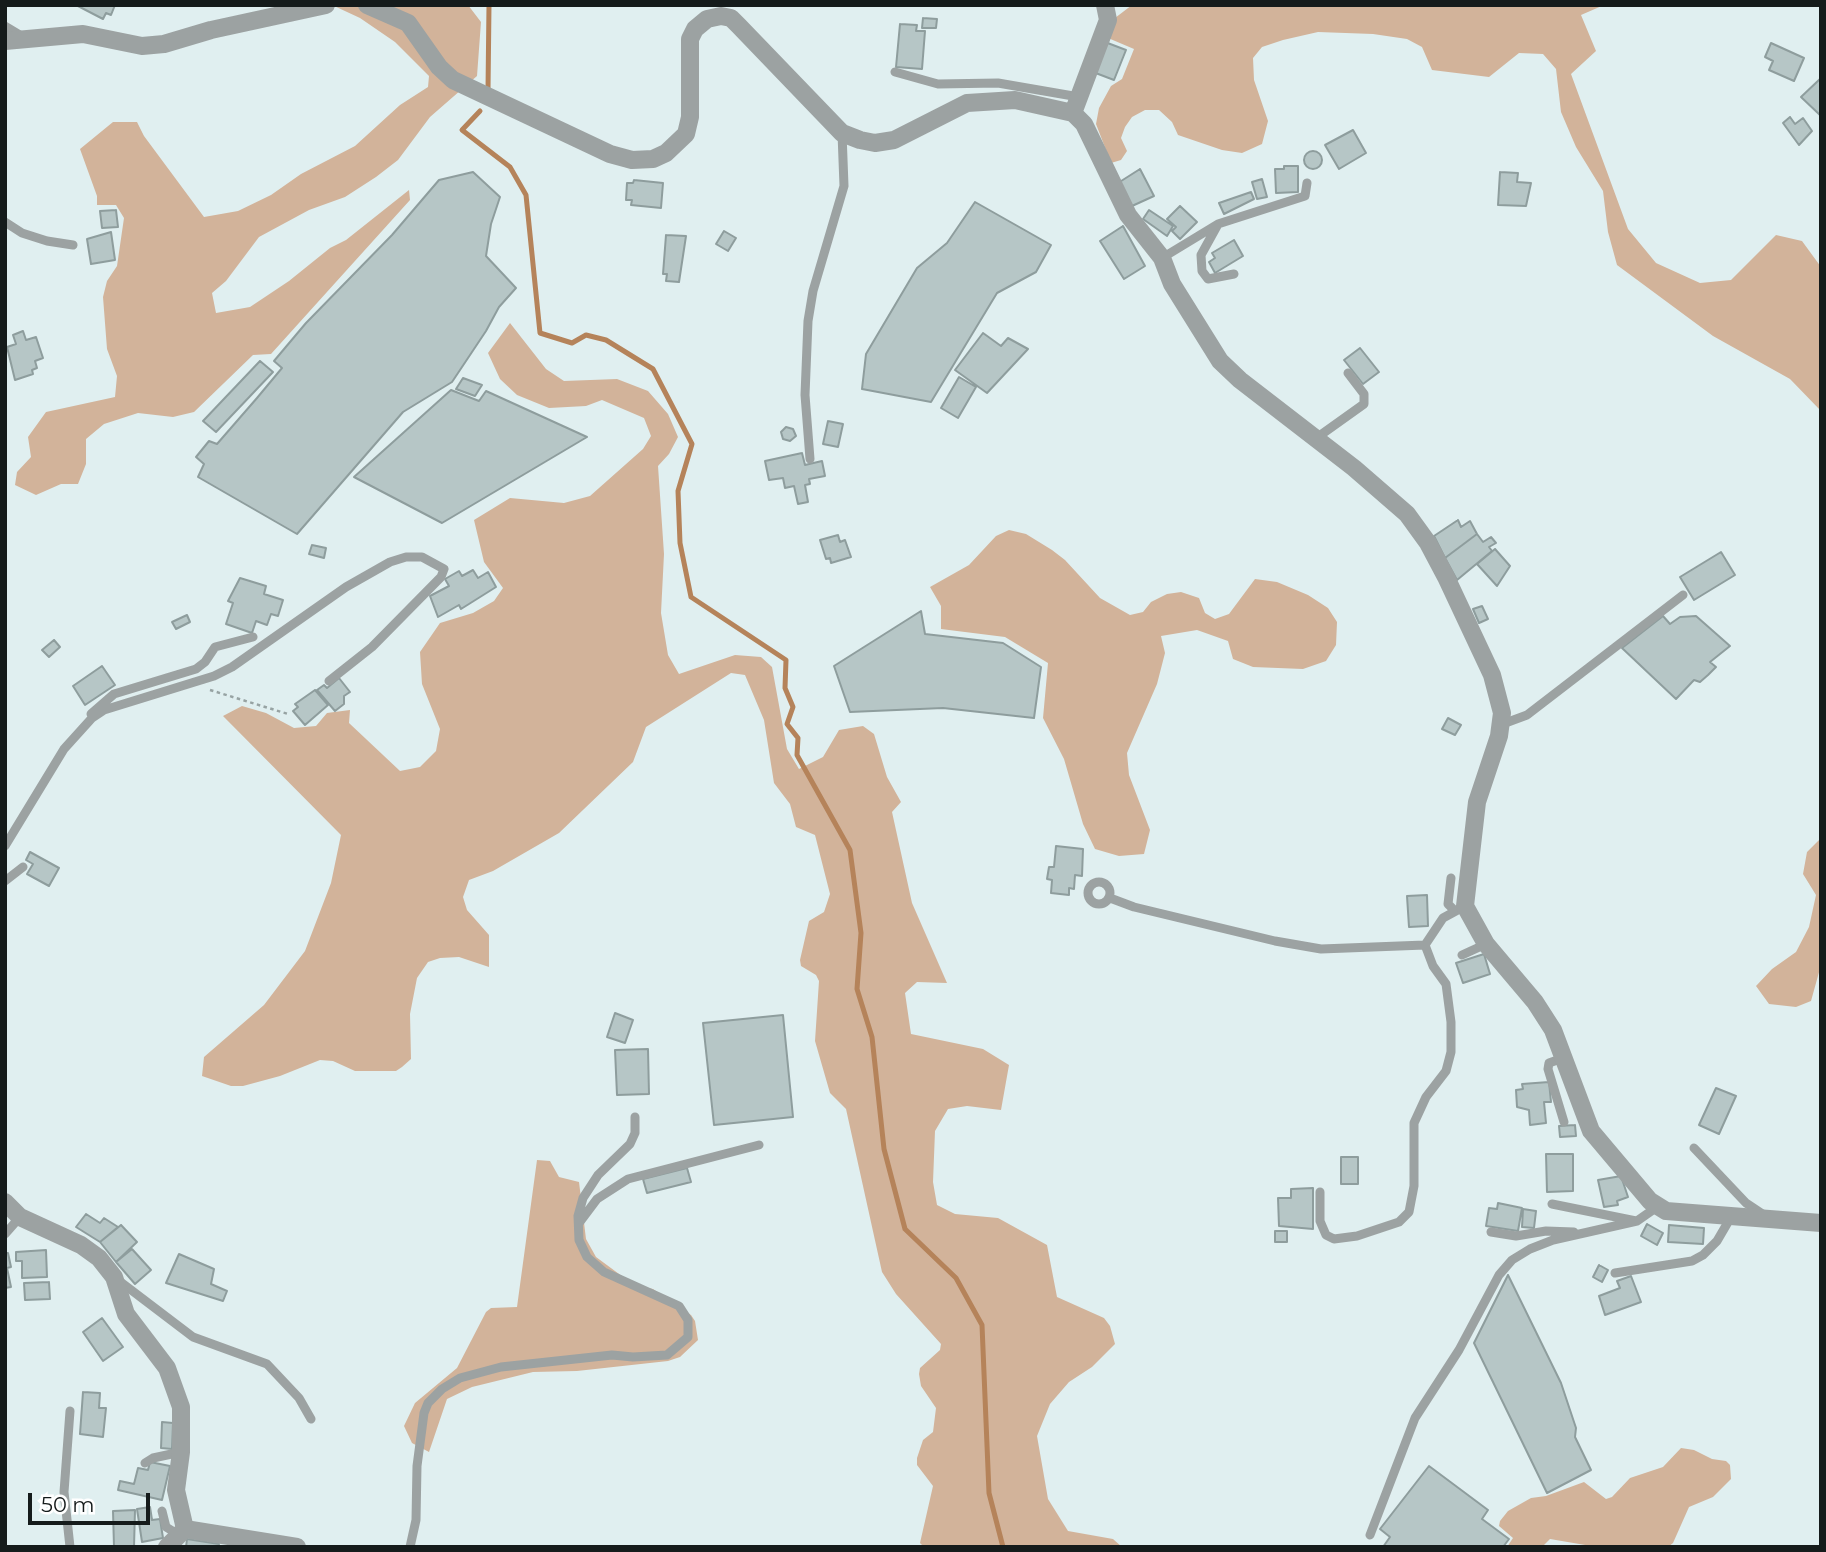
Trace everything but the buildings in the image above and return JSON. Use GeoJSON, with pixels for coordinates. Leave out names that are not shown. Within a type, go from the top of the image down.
{"type":"FeatureCollection","features":[{"type":"Feature","properties":{"kind":"street"},"geometry":{"type":"LineString","coordinates":[[5,41],[83,34],[142,46],[164,44],[303,7],[326,5]]}},
{"type":"Feature","properties":{"kind":"street"},"geometry":{"type":"LineString","coordinates":[[367,5],[408,23],[439,67],[453,80],[610,154],[632,160],[653,159],[666,153],[686,134],[690,117],[690,39],[695,29],[707,19],[731,18],[842,133],[875,143],[894,140],[967,103],[1015,100],[1076,105]]}},
{"type":"Feature","properties":{"kind":"street"},"geometry":{"type":"LineString","coordinates":[[1108,7],[1108,20],[1076,105],[1128,215],[1161,258],[1177,292],[1220,360],[1407,514],[1428,543],[1492,674],[1500,700],[1500,725],[1488,773],[1477,802],[1460,908],[1486,944],[1535,1002],[1553,1030],[1591,1131],[1657,1207],[1690,1214],[1821,1223]]}},
{"type":"Feature","properties":{"kind":"street"},"geometry":{"type":"LineString","coordinates":[[5,1202],[20,1217],[91,1251],[114,1277],[126,1314],[167,1368],[181,1407],[181,1452],[176,1490],[178,1537],[234,1542],[257,1539],[297,1547]]}},
{"type":"Feature","properties":{"kind":"lane"},"geometry":{"type":"LineString","coordinates":[[5,26],[27,39]]}},
{"type":"Feature","properties":{"kind":"lane"},"geometry":{"type":"LineString","coordinates":[[895,72],[938,84],[998,83],[1076,105]]}},
{"type":"Feature","properties":{"kind":"lane"},"geometry":{"type":"LineString","coordinates":[[810,459],[805,395],[808,321],[813,291],[844,186],[842,133]]}},
{"type":"Feature","properties":{"kind":"lane"},"geometry":{"type":"LineString","coordinates":[[1161,258],[1217,224],[1305,196],[1307,183]]}},
{"type":"Feature","properties":{"kind":"lane"},"geometry":{"type":"LineString","coordinates":[[5,222],[22,233],[47,241],[74,245]]}},
{"type":"Feature","properties":{"kind":"lane"},"geometry":{"type":"LineString","coordinates":[[1217,224],[1200,255],[1202,271],[1208,279],[1234,274]]}},
{"type":"Feature","properties":{"kind":"lane"},"geometry":{"type":"LineString","coordinates":[[1314,440],[1364,404],[1364,394],[1348,373]]}},
{"type":"Feature","properties":{"kind":"lane"},"geometry":{"type":"LineString","coordinates":[[79,730],[104,710],[194,682],[232,667],[346,587],[390,562],[406,557],[422,557],[444,569],[441,577],[391,630],[330,681]]}},
{"type":"Feature","properties":{"kind":"lane"},"geometry":{"type":"LineString","coordinates":[[1500,725],[1527,715],[1683,595]]}},
{"type":"Feature","properties":{"kind":"lane"},"geometry":{"type":"LineString","coordinates":[[5,846],[48,772],[92,713],[114,694],[196,668],[205,662],[215,647],[253,637]]}},
{"type":"Feature","properties":{"kind":"lane"},"geometry":{"type":"LineString","coordinates":[[5,881],[23,867]]}},
{"type":"Feature","properties":{"kind":"lane"},"geometry":{"type":"LineString","coordinates":[[1451,878],[1448,904],[1460,908]]}},
{"type":"Feature","properties":{"kind":"lane"},"geometry":{"type":"LineString","coordinates":[[1110,898],[1134,907],[1275,942],[1321,949],[1425,945]]}},
{"type":"Feature","properties":{"kind":"lane"},"geometry":{"type":"LineString","coordinates":[[1425,945],[1443,918],[1460,908]]}},
{"type":"Feature","properties":{"kind":"lane"},"geometry":{"type":"LineString","coordinates":[[1462,956],[1486,944]]}},
{"type":"Feature","properties":{"kind":"lane"},"geometry":{"type":"LineString","coordinates":[[1320,1192],[1320,1221],[1326,1235],[1334,1239],[1357,1236],[1399,1222],[1409,1212],[1414,1186],[1413,1123],[1422,1104],[1446,1071],[1451,1052],[1451,1022],[1446,984],[1433,966],[1425,945]]}},
{"type":"Feature","properties":{"kind":"lane"},"geometry":{"type":"LineString","coordinates":[[1563,1058],[1549,1063],[1548,1069],[1564,1122]]}},
{"type":"Feature","properties":{"kind":"lane"},"geometry":{"type":"LineString","coordinates":[[410,1547],[416,1520],[417,1466],[424,1413],[428,1403],[442,1389],[460,1378],[501,1367],[611,1355],[667,1355],[688,1337],[688,1320],[680,1306],[604,1272],[587,1257],[579,1240],[583,1198],[598,1175],[630,1144],[635,1133],[635,1117]]}},
{"type":"Feature","properties":{"kind":"lane"},"geometry":{"type":"LineString","coordinates":[[579,1225],[597,1199],[628,1179],[759,1145]]}},
{"type":"Feature","properties":{"kind":"lane"},"geometry":{"type":"LineString","coordinates":[[1695,1147],[1746,1203],[1768,1218]]}},
{"type":"Feature","properties":{"kind":"lane"},"geometry":{"type":"LineString","coordinates":[[1552,1204],[1637,1221]]}},
{"type":"Feature","properties":{"kind":"lane"},"geometry":{"type":"LineString","coordinates":[[1370,1535],[1415,1418],[1459,1349],[1499,1275],[1512,1260],[1530,1250],[1583,1233],[1637,1221],[1657,1207]]}},
{"type":"Feature","properties":{"kind":"lane"},"geometry":{"type":"LineString","coordinates":[[5,1234],[20,1217]]}},
{"type":"Feature","properties":{"kind":"lane"},"geometry":{"type":"LineString","coordinates":[[1615,1273],[1692,1261],[1703,1255],[1717,1241],[1731,1217]]}},
{"type":"Feature","properties":{"kind":"lane"},"geometry":{"type":"LineString","coordinates":[[1491,1232],[1516,1236],[1546,1231],[1583,1233]]}},
{"type":"Feature","properties":{"kind":"lane"},"geometry":{"type":"LineString","coordinates":[[114,1277],[193,1337],[267,1364],[299,1398],[311,1419]]}},
{"type":"Feature","properties":{"kind":"lane"},"geometry":{"type":"LineString","coordinates":[[70,1411],[64,1492],[70,1547]]}},
{"type":"Feature","properties":{"kind":"lane"},"geometry":{"type":"LineString","coordinates":[[145,1463],[153,1458],[181,1452]]}},
{"type":"Feature","properties":{"kind":"lane"},"geometry":{"type":"LineString","coordinates":[[162,1511],[166,1527],[178,1537]]}},
{"type":"Feature","properties":{"kind":"path"},"geometry":{"type":"LineString","coordinates":[[194,682],[226,697],[288,714]]}},
{"type":"Feature","properties":{"kind":"shaded area"},"geometry":{"type":"Polygon","coordinates":[[[332,5],[468,5],[481,22],[477,76],[430,117],[398,160],[376,177],[345,197],[309,210],[259,237],[226,281],[212,293],[216,313],[250,307],[289,281],[330,248],[346,240],[409,190],[410,200],[271,354],[253,355],[194,412],[173,417],[138,413],[104,424],[86,439],[86,464],[78,484],[61,484],[36,495],[15,485],[17,472],[31,457],[28,437],[46,412],[115,397],[117,376],[107,349],[103,297],[107,281],[117,266],[124,218],[116,205],[97,205],[97,196],[80,149],[113,122],[137,122],[144,136],[204,217],[238,211],[271,195],[301,174],[355,146],[400,105],[428,87],[429,76],[395,42],[360,18],[332,5]]]}},
{"type":"Feature","properties":{"kind":"shaded area"},"geometry":{"type":"Polygon","coordinates":[[[1132,5],[1604,5],[1581,15],[1596,51],[1571,74],[1628,229],[1656,263],[1700,283],[1731,280],[1776,235],[1802,241],[1821,267],[1821,411],[1790,379],[1713,336],[1617,265],[1608,232],[1603,191],[1576,147],[1561,112],[1556,69],[1543,54],[1519,53],[1489,77],[1432,70],[1422,47],[1407,39],[1373,34],[1318,32],[1283,40],[1262,47],[1253,58],[1254,80],[1268,121],[1262,144],[1242,153],[1222,150],[1178,135],[1172,122],[1159,110],[1145,110],[1132,117],[1125,127],[1121,138],[1127,151],[1121,160],[1111,163],[1096,124],[1099,108],[1111,86],[1122,79],[1134,49],[1108,38],[1115,18],[1132,5]]]}},
{"type":"Feature","properties":{"kind":"shaded area"},"geometry":{"type":"Polygon","coordinates":[[[510,323],[546,369],[564,381],[617,379],[648,391],[668,414],[678,437],[669,454],[658,466],[664,554],[661,613],[668,655],[679,674],[735,655],[761,657],[772,667],[787,749],[799,769],[823,757],[839,730],[863,726],[874,734],[887,777],[901,802],[892,812],[912,903],[947,983],[917,982],[905,993],[911,1034],[983,1049],[1009,1065],[1001,1110],[967,1106],[948,1109],[935,1131],[933,1182],[937,1205],[955,1214],[998,1218],[1047,1245],[1057,1297],[1104,1318],[1110,1326],[1115,1344],[1092,1367],[1069,1382],[1050,1404],[1037,1436],[1048,1499],[1068,1531],[1113,1539],[1122,1547],[924,1547],[920,1543],[933,1486],[917,1465],[917,1458],[923,1440],[933,1432],[936,1408],[921,1386],[919,1374],[920,1368],[940,1350],[941,1344],[896,1294],[882,1272],[846,1109],[830,1093],[815,1041],[819,981],[816,975],[801,966],[800,960],[809,921],[824,912],[830,894],[815,835],[796,827],[790,804],[774,783],[764,720],[745,675],[731,673],[646,727],[633,762],[559,833],[493,871],[469,880],[463,897],[467,910],[489,935],[489,967],[459,957],[428,962],[417,978],[410,1014],[411,1059],[402,1067],[396,1071],[355,1071],[333,1061],[320,1060],[280,1076],[243,1086],[231,1086],[202,1076],[204,1057],[264,1005],[305,951],[331,883],[341,835],[223,716],[242,706],[266,713],[294,728],[316,726],[327,713],[350,710],[349,723],[400,771],[420,767],[436,751],[440,729],[422,684],[420,652],[440,623],[473,613],[494,601],[503,588],[484,562],[474,520],[510,498],[564,503],[590,496],[643,449],[651,436],[644,418],[602,400],[586,406],[549,408],[517,395],[500,379],[488,353],[510,323]]]}},
{"type":"Feature","properties":{"kind":"shaded area"},"geometry":{"type":"Polygon","coordinates":[[[1009,530],[1026,534],[1052,550],[1065,560],[1100,598],[1130,615],[1143,612],[1151,602],[1167,594],[1181,592],[1199,598],[1205,613],[1215,619],[1229,614],[1255,579],[1277,582],[1308,595],[1328,608],[1337,622],[1336,645],[1326,661],[1303,669],[1253,667],[1233,659],[1228,641],[1197,630],[1161,636],[1165,653],[1157,684],[1127,753],[1129,775],[1150,830],[1144,854],[1119,856],[1095,849],[1083,824],[1064,759],[1043,718],[1048,663],[1005,637],[941,629],[941,606],[930,587],[969,565],[996,536],[1009,530]]]}},
{"type":"Feature","properties":{"kind":"shaded area"},"geometry":{"type":"Polygon","coordinates":[[[1821,838],[1821,965],[1811,1001],[1796,1007],[1769,1004],[1756,986],[1772,969],[1796,952],[1809,927],[1816,895],[1803,874],[1807,852],[1821,838]]]}},
{"type":"Feature","properties":{"kind":"shaded area"},"geometry":{"type":"Polygon","coordinates":[[[537,1160],[550,1161],[559,1177],[579,1182],[586,1239],[596,1257],[634,1285],[653,1289],[691,1315],[695,1321],[698,1340],[680,1357],[668,1361],[577,1371],[533,1372],[472,1387],[447,1399],[429,1452],[412,1443],[404,1426],[415,1403],[457,1368],[486,1312],[491,1308],[517,1307],[537,1160]]]}},
{"type":"Feature","properties":{"kind":"shaded area"},"geometry":{"type":"Polygon","coordinates":[[[1681,1448],[1726,1461],[1730,1465],[1731,1479],[1713,1497],[1689,1507],[1673,1543],[1668,1547],[1597,1547],[1550,1539],[1542,1547],[1507,1547],[1513,1538],[1499,1526],[1508,1511],[1531,1498],[1546,1496],[1584,1482],[1606,1499],[1612,1497],[1630,1478],[1663,1467],[1681,1448]]]}},
{"type":"Feature","properties":{"kind":"waterway"},"geometry":{"type":"LineString","coordinates":[[488,90],[489,5]]}},
{"type":"Feature","properties":{"kind":"waterway"},"geometry":{"type":"LineString","coordinates":[[480,111],[462,130],[510,167],[526,195],[540,333],[572,343],[586,335],[606,340],[653,369],[692,444],[678,491],[680,543],[691,597],[786,660],[785,688],[793,707],[787,724],[798,738],[797,755],[850,850],[861,933],[857,989],[872,1037],[884,1149],[905,1229],[956,1278],[982,1325],[989,1493],[1003,1547]]}}]}
